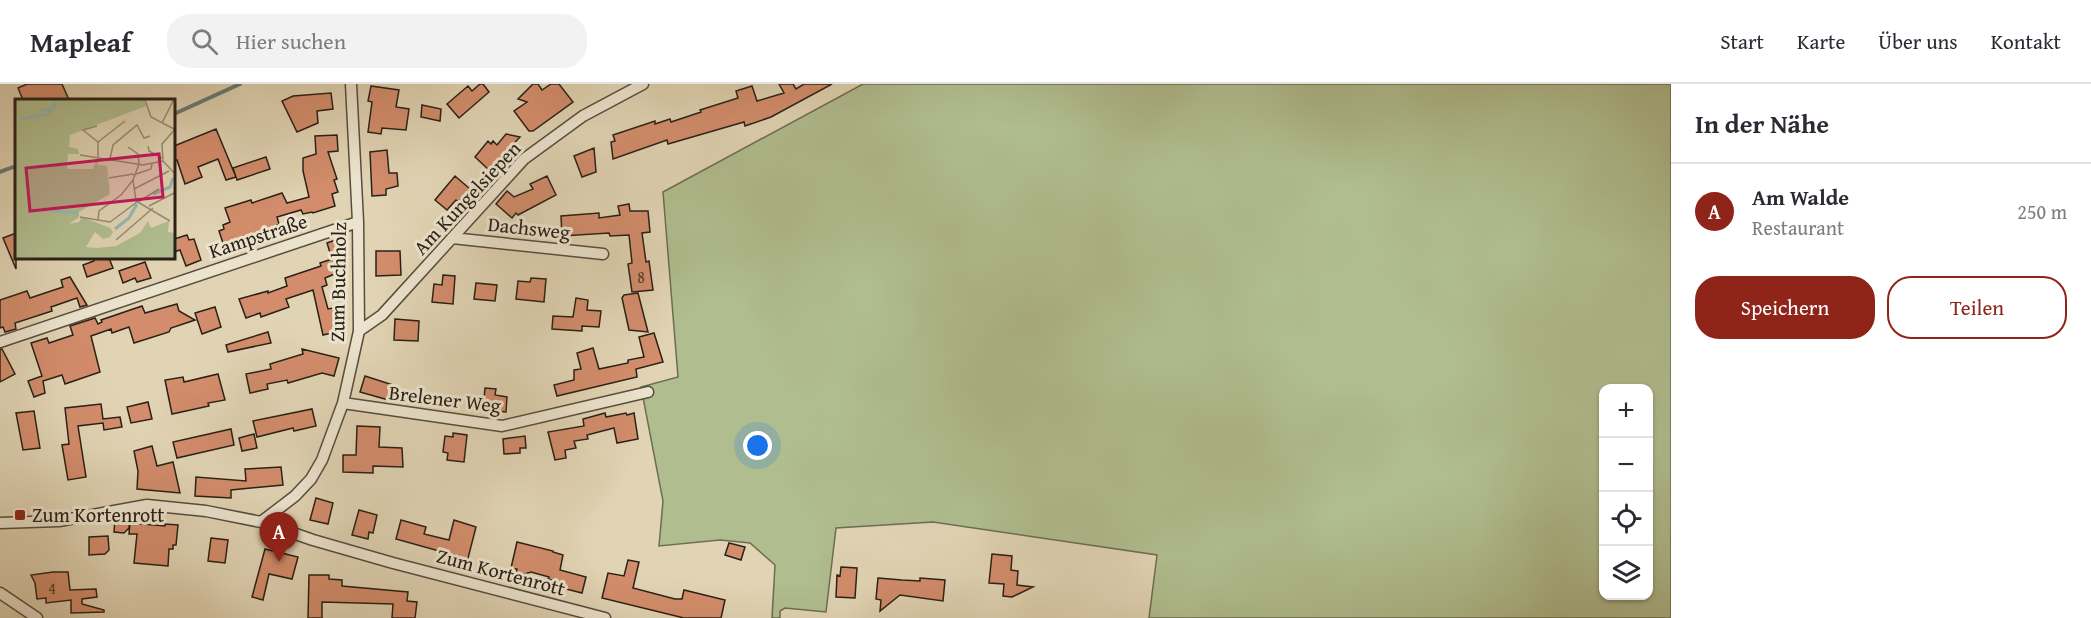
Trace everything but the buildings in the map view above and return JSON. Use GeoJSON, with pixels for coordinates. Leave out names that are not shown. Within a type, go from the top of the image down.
{"type":"FeatureCollection","features":[{"type":"Feature","properties":{"kind":"street","name":"Zum Buchholz"},"geometry":{"type":"LineString","coordinates":[[261,522],[295,496],[311,479],[322,460],[343,403],[359,332],[358,222],[351,84]]}},
{"type":"Feature","properties":{"kind":"street","name":"Am Kungelsiepen"},"geometry":{"type":"LineString","coordinates":[[359,332],[382,315],[524,159],[583,116],[643,84]]}},
{"type":"Feature","properties":{"kind":"street","name":"Kampstraße"},"geometry":{"type":"LineString","coordinates":[[0,342],[358,222]]}},
{"type":"Feature","properties":{"kind":"street","name":"Dachsweg"},"geometry":{"type":"LineString","coordinates":[[452,238],[603,254]]}},
{"type":"Feature","properties":{"kind":"street","name":"Brelener Weg"},"geometry":{"type":"LineString","coordinates":[[343,403],[502,426],[648,392]]}},
{"type":"Feature","properties":{"kind":"street","name":"Zum Kortenrott"},"geometry":{"type":"LineString","coordinates":[[0,523],[59,521],[147,505],[207,510],[261,522],[370,556],[605,618]]}},
{"type":"Feature","properties":{"kind":"street"},"geometry":{"type":"LineString","coordinates":[[0,593],[37,618]]}},
{"type":"Feature","properties":{"kind":"green space"},"geometry":{"type":"Polygon","coordinates":[[[863,84],[1671,84],[1671,618],[1149,618],[1157,555],[933,522],[836,528],[826,612],[785,608],[780,611],[780,618],[772,618],[775,565],[750,543],[720,540],[659,546],[663,501],[641,387],[678,377],[663,192],[863,84]]]}},
{"type":"Feature","properties":{"kind":"waterway"},"geometry":{"type":"LineString","coordinates":[[176,113],[240,84]]}},
{"type":"Feature","properties":{"kind":"waterway"},"geometry":{"type":"LineString","coordinates":[[0,172],[15,166]]}},
{"type":"Feature","properties":{"kind":"place","name":"Zum Kortenrott"},"geometry":{"type":"Point","coordinates":[20,515]}},
{"type":"Feature","properties":{"kind":"place","name":"Am Walde"},"geometry":{"type":"Point","coordinates":[279,562]}}]}
